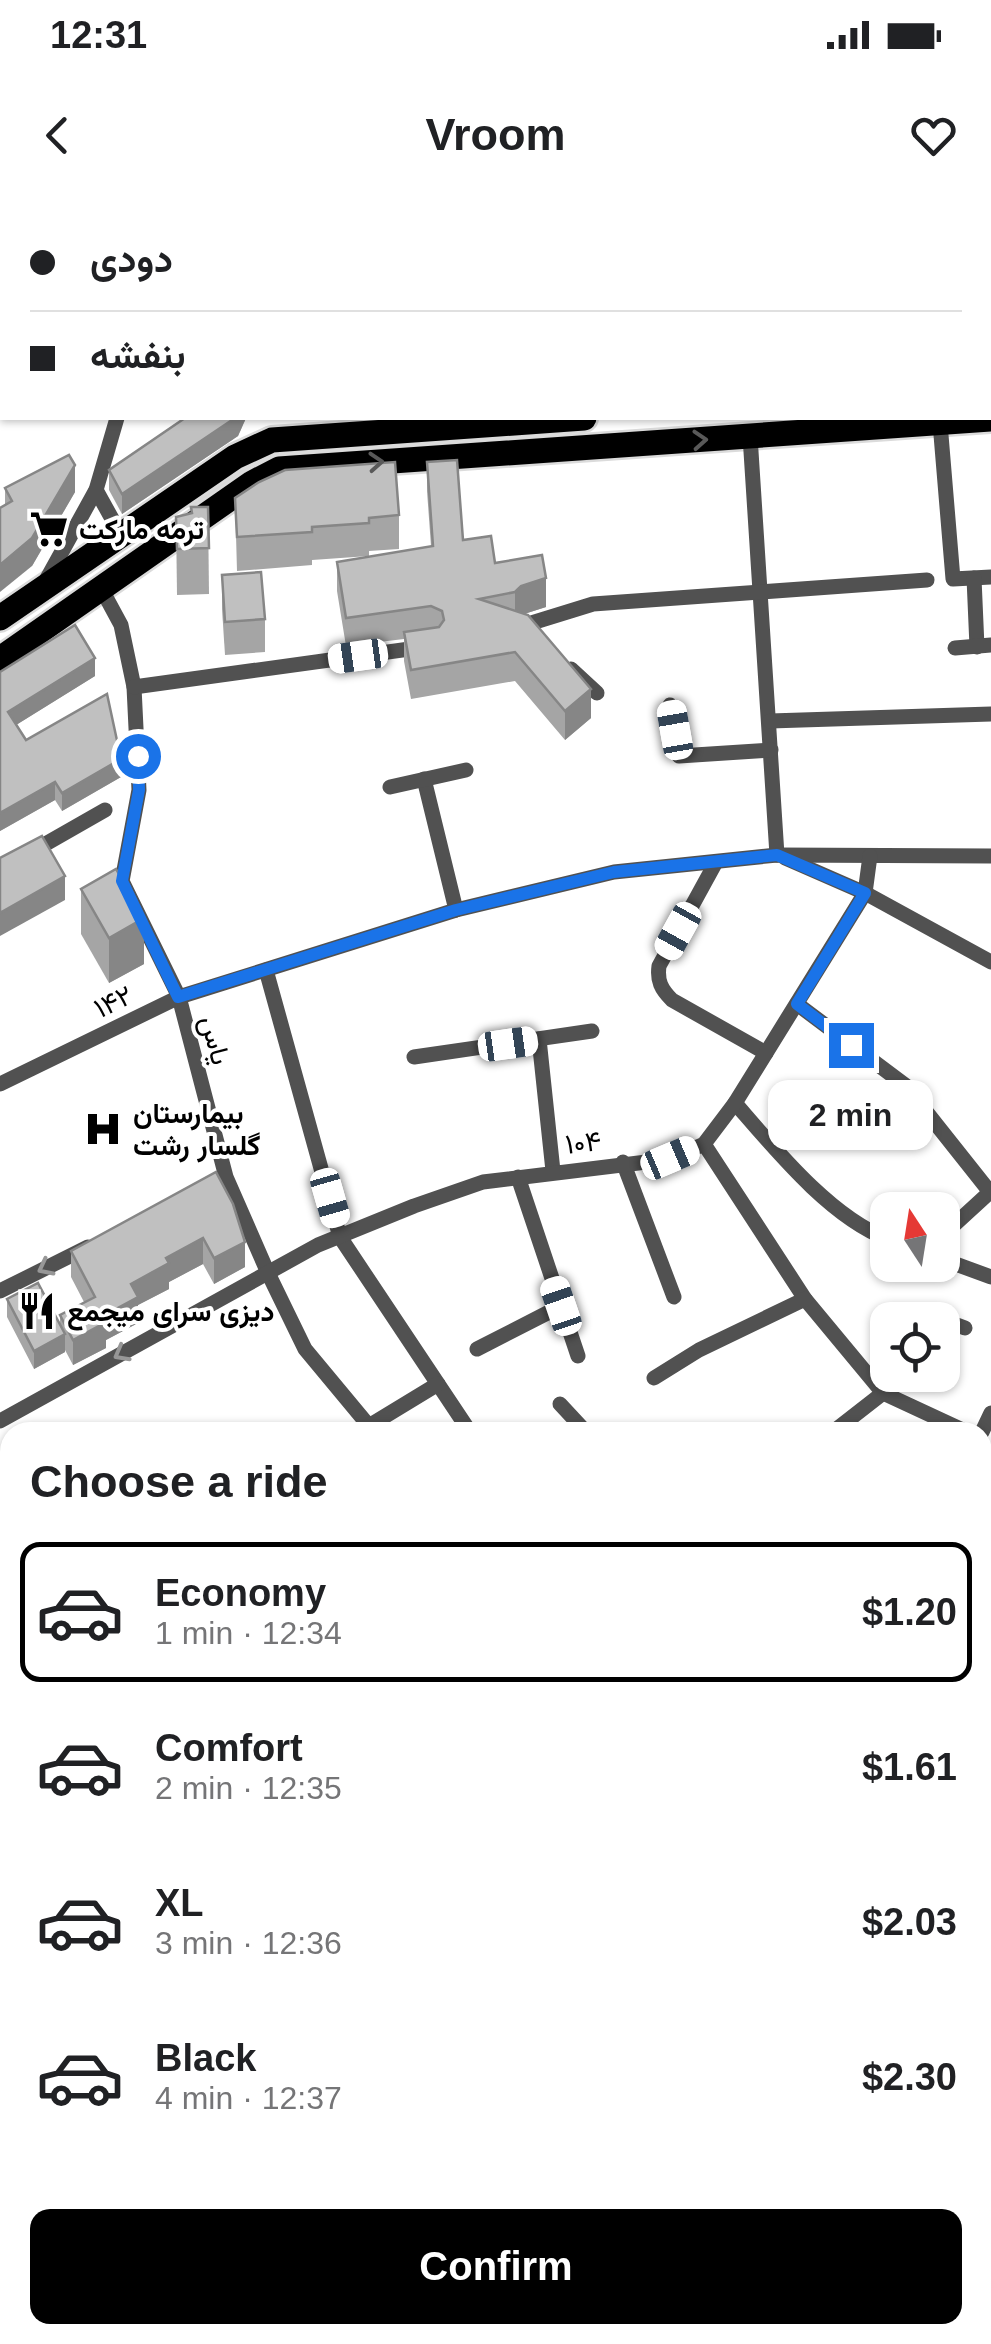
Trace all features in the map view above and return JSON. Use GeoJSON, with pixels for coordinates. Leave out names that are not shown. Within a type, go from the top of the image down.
{"type":"FeatureCollection","features":[{"type":"Feature","properties":{"kind":"main road"},"geometry":{"type":"LineString","coordinates":[[0,618],[272,428],[519,420]]}},
{"type":"Feature","properties":{"kind":"main road"},"geometry":{"type":"LineString","coordinates":[[0,659],[252,482],[279,470],[991,420]]}},
{"type":"Feature","properties":{"kind":"main road"},"geometry":{"type":"LineString","coordinates":[[42,588],[62,616]]}},
{"type":"Feature","properties":{"kind":"street"},"geometry":{"type":"LineString","coordinates":[[42,588],[96,490],[116,420]]}},
{"type":"Feature","properties":{"kind":"street"},"geometry":{"type":"LineString","coordinates":[[940,423],[953,580],[983,578],[984,646],[955,648]]}},
{"type":"Feature","properties":{"kind":"street"},"geometry":{"type":"LineString","coordinates":[[750,436],[777,855],[865,893],[991,962]]}},
{"type":"Feature","properties":{"kind":"street"},"geometry":{"type":"LineString","coordinates":[[96,490],[121,536]]}},
{"type":"Feature","properties":{"kind":"street"},"geometry":{"type":"LineString","coordinates":[[540,638],[525,625],[593,604],[927,580]]}},
{"type":"Feature","properties":{"kind":"street","name":"یاس"},"geometry":{"type":"LineString","coordinates":[[101,588],[122,626],[134,687],[139,790],[122,881],[178,997],[226,1178],[305,1348],[361,1422]]}},
{"type":"Feature","properties":{"kind":"street"},"geometry":{"type":"LineString","coordinates":[[134,687],[433,646]]}},
{"type":"Feature","properties":{"kind":"street"},"geometry":{"type":"LineString","coordinates":[[554,652],[596,693]]}},
{"type":"Feature","properties":{"kind":"street"},"geometry":{"type":"LineString","coordinates":[[670,705],[679,756],[772,750]]}},
{"type":"Feature","properties":{"kind":"street"},"geometry":{"type":"LineString","coordinates":[[770,722],[991,714]]}},
{"type":"Feature","properties":{"kind":"street"},"geometry":{"type":"LineString","coordinates":[[390,787],[466,770]]}},
{"type":"Feature","properties":{"kind":"street"},"geometry":{"type":"LineString","coordinates":[[424,780],[456,910]]}},
{"type":"Feature","properties":{"kind":"street"},"geometry":{"type":"LineString","coordinates":[[0,870],[106,810]]}},
{"type":"Feature","properties":{"kind":"street","name":"۱۴۲"},"geometry":{"type":"LineString","coordinates":[[0,1084],[178,997],[456,910],[614,872],[777,855],[991,856]]}},
{"type":"Feature","properties":{"kind":"street"},"geometry":{"type":"LineString","coordinates":[[870,856],[865,893],[735,1103],[704,1144],[805,1300],[884,1394],[946,1422]]}},
{"type":"Feature","properties":{"kind":"street"},"geometry":{"type":"LineString","coordinates":[[716,862],[659,966],[657,978],[672,1000],[766,1054]]}},
{"type":"Feature","properties":{"kind":"street"},"geometry":{"type":"LineString","coordinates":[[266,970],[340,1236],[463,1422]]}},
{"type":"Feature","properties":{"kind":"street"},"geometry":{"type":"LineString","coordinates":[[797,1004],[905,1085],[990,1192],[960,1220]]}},
{"type":"Feature","properties":{"kind":"street"},"geometry":{"type":"LineString","coordinates":[[414,1057],[592,1031]]}},
{"type":"Feature","properties":{"kind":"street"},"geometry":{"type":"LineString","coordinates":[[540,1039],[553,1171]]}},
{"type":"Feature","properties":{"kind":"street"},"geometry":{"type":"LineString","coordinates":[[735,1103],[789,1165],[870,1232]]}},
{"type":"Feature","properties":{"kind":"street","name":"۱۰۴"},"geometry":{"type":"LineString","coordinates":[[0,1421],[340,1236],[484,1182],[670,1158],[704,1144]]}},
{"type":"Feature","properties":{"kind":"street"},"geometry":{"type":"LineString","coordinates":[[623,1162],[674,1297]]}},
{"type":"Feature","properties":{"kind":"street"},"geometry":{"type":"LineString","coordinates":[[518,1177],[578,1356]]}},
{"type":"Feature","properties":{"kind":"street"},"geometry":{"type":"LineString","coordinates":[[208,1186],[226,1178]]}},
{"type":"Feature","properties":{"kind":"street"},"geometry":{"type":"LineString","coordinates":[[0,1291],[104,1238]]}},
{"type":"Feature","properties":{"kind":"street"},"geometry":{"type":"LineString","coordinates":[[960,1266],[991,1278]]}},
{"type":"Feature","properties":{"kind":"street"},"geometry":{"type":"LineString","coordinates":[[654,1378],[699,1350],[805,1300]]}},
{"type":"Feature","properties":{"kind":"street"},"geometry":{"type":"LineString","coordinates":[[477,1349],[561,1306]]}},
{"type":"Feature","properties":{"kind":"street"},"geometry":{"type":"LineString","coordinates":[[960,1326],[965,1328]]}},
{"type":"Feature","properties":{"kind":"street"},"geometry":{"type":"LineString","coordinates":[[379,1422],[438,1384]]}},
{"type":"Feature","properties":{"kind":"street"},"geometry":{"type":"LineString","coordinates":[[846,1422],[884,1394]]}},
{"type":"Feature","properties":{"kind":"street"},"geometry":{"type":"LineString","coordinates":[[560,1404],[577,1422]]}},
{"type":"Feature","properties":{"kind":"shaded area"},"geometry":{"type":"Polygon","coordinates":[[[412,443],[414,448],[263,463],[195,509],[187,507],[187,503],[251,458],[268,452],[412,443]]]}},
{"type":"Feature","properties":{"kind":"building"},"geometry":{"type":"Polygon","coordinates":[[[182,420],[232,420],[122,494],[109,470],[182,420]]]}},
{"type":"Feature","properties":{"kind":"building"},"geometry":{"type":"Polygon","coordinates":[[[69,455],[75,465],[32,538],[0,565],[0,508],[12,501],[5,488],[69,455]]]}},
{"type":"Feature","properties":{"kind":"building"},"geometry":{"type":"Polygon","coordinates":[[[457,460],[463,540],[491,536],[495,563],[542,555],[546,578],[515,592],[479,599],[528,615],[591,689],[565,711],[515,652],[411,670],[404,632],[439,627],[444,620],[442,611],[431,606],[346,618],[337,562],[433,546],[427,462],[457,460]]]}},
{"type":"Feature","properties":{"kind":"building"},"geometry":{"type":"Polygon","coordinates":[[[395,462],[399,515],[369,518],[369,523],[312,527],[312,532],[237,537],[235,498],[259,482],[285,470],[395,462]]]}},
{"type":"Feature","properties":{"kind":"building"},"geometry":{"type":"Polygon","coordinates":[[[191,507],[208,507],[209,548],[177,549],[176,517],[192,513],[191,507]]]}},
{"type":"Feature","properties":{"kind":"building"},"geometry":{"type":"Polygon","coordinates":[[[261,572],[265,619],[225,622],[222,575],[261,572]]]}},
{"type":"Feature","properties":{"kind":"building"},"geometry":{"type":"Polygon","coordinates":[[[75,625],[95,658],[8,712],[26,740],[107,694],[121,759],[62,793],[55,782],[0,813],[0,672],[75,625]]]}},
{"type":"Feature","properties":{"kind":"building"},"geometry":{"type":"Polygon","coordinates":[[[42,836],[65,876],[0,913],[0,858],[42,836]]]}},
{"type":"Feature","properties":{"kind":"building"},"geometry":{"type":"Polygon","coordinates":[[[116,869],[144,918],[109,938],[81,889],[116,869]]]}},
{"type":"Feature","properties":{"kind":"building"},"geometry":{"type":"Polygon","coordinates":[[[216,1172],[233,1204],[245,1242],[214,1258],[203,1238],[166,1258],[169,1263],[131,1284],[138,1297],[103,1316],[106,1322],[73,1340],[60,1315],[95,1297],[71,1251],[216,1172]]]}},
{"type":"Feature","properties":{"kind":"building"},"geometry":{"type":"Polygon","coordinates":[[[38,1283],[65,1334],[34,1351],[7,1299],[38,1283]]]}},
{"type":"Feature","properties":{"kind":"place","name":"ترمه مارکت"},"geometry":{"type":"Point","coordinates":[49,529]}},
{"type":"Feature","properties":{"kind":"place","name":"بیمارستان گلسار رشت"},"geometry":{"type":"Point","coordinates":[103,1129]}},
{"type":"Feature","properties":{"kind":"place","name":"دیزی سرای میجمع"},"geometry":{"type":"Point","coordinates":[37,1311]}},
{"type":"Feature","properties":{"kind":"route"},"geometry":{"type":"LineString","coordinates":[[138,756],[139,790],[122,881],[178,997],[456,910],[614,872],[777,855],[865,893],[797,1004],[851,1045]]}}]}
